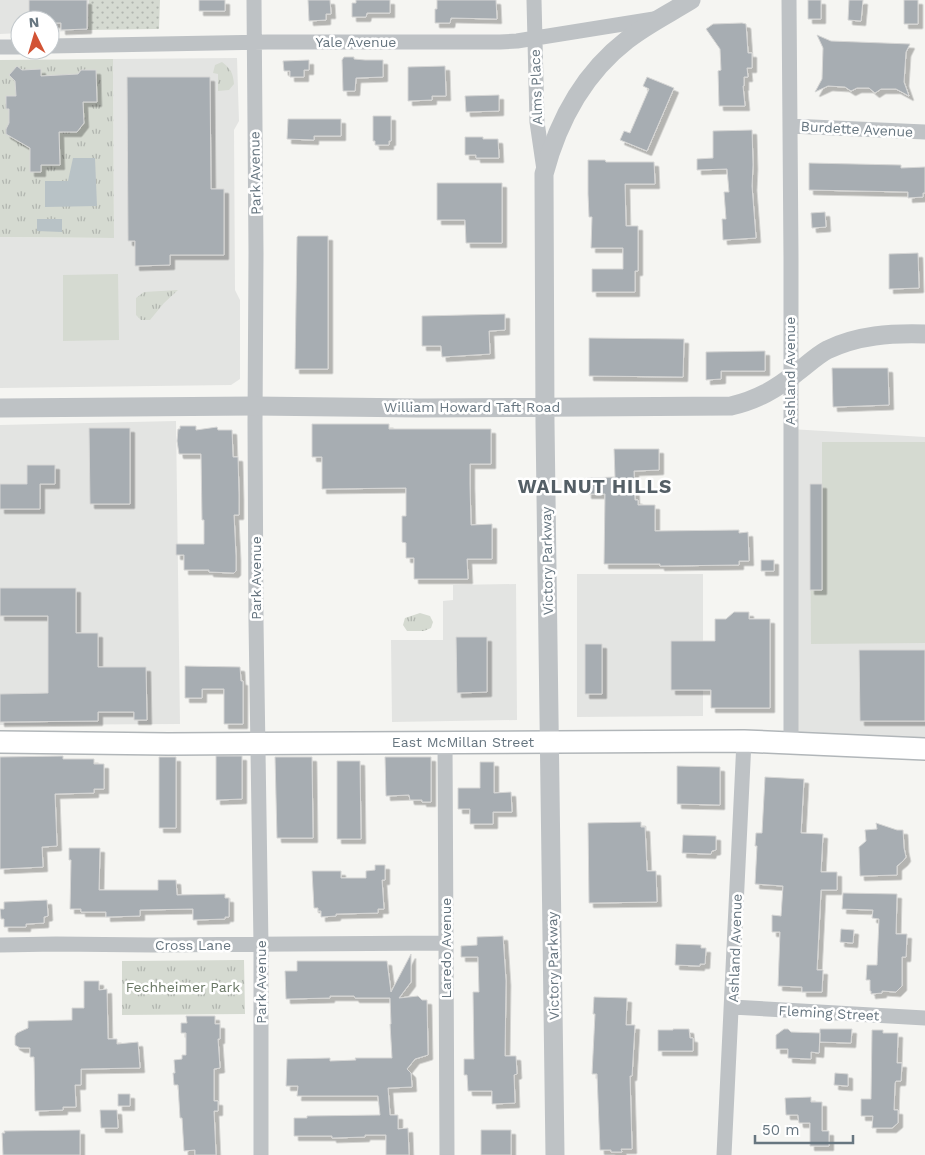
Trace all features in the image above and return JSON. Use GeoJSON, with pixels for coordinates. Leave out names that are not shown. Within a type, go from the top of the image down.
{"type":"FeatureCollection","features":[{"type":"Feature","properties":{"kind":"main road","name":"East McMillan Street"},"geometry":{"type":"LineString","coordinates":[[0,742],[744,741],[925,749]]}},
{"type":"Feature","properties":{"kind":"street","name":"Park Avenue"},"geometry":{"type":"LineString","coordinates":[[254,0],[255,406],[262,1155]]}},
{"type":"Feature","properties":{"kind":"street","name":"Alms Place"},"geometry":{"type":"LineString","coordinates":[[534,0],[537,122],[544,174]]}},
{"type":"Feature","properties":{"kind":"street","name":"Victory Parkway"},"geometry":{"type":"LineString","coordinates":[[555,1155],[545,407],[544,174],[551,148],[563,119],[589,78],[627,40],[691,0]]}},
{"type":"Feature","properties":{"kind":"street","name":"Ashland Avenue"},"geometry":{"type":"LineString","coordinates":[[789,0],[791,742]]}},
{"type":"Feature","properties":{"kind":"street","name":"Yale Avenue"},"geometry":{"type":"LineString","coordinates":[[60,46],[254,42],[500,42],[661,18]]}},
{"type":"Feature","properties":{"kind":"street","name":"Burdette Avenue"},"geometry":{"type":"LineString","coordinates":[[790,126],[925,132]]}},
{"type":"Feature","properties":{"kind":"street","name":"William Howard Taft Road"},"geometry":{"type":"LineString","coordinates":[[0,408],[732,406],[750,402],[766,394],[826,351],[848,341],[866,336],[925,334]]}},
{"type":"Feature","properties":{"kind":"street","name":"Laredo Avenue"},"geometry":{"type":"LineString","coordinates":[[445,741],[447,1155]]}},
{"type":"Feature","properties":{"kind":"street","name":"Ashland Avenue"},"geometry":{"type":"LineString","coordinates":[[724,1155],[744,741]]}},
{"type":"Feature","properties":{"kind":"street","name":"Cross Lane"},"geometry":{"type":"LineString","coordinates":[[0,945],[446,943]]}},
{"type":"Feature","properties":{"kind":"street","name":"Fleming Street"},"geometry":{"type":"LineString","coordinates":[[732,1007],[925,1018]]}},
{"type":"Feature","properties":{"kind":"shaded area"},"geometry":{"type":"Polygon","coordinates":[[[0,0],[89,0],[88,30],[60,31],[60,10],[10,10],[10,34],[0,34],[0,0]]]}},
{"type":"Feature","properties":{"kind":"shaded area"},"geometry":{"type":"Polygon","coordinates":[[[237,58],[239,121],[234,130],[235,290],[240,300],[240,379],[231,385],[0,388],[0,237],[114,238],[113,59],[237,58]]]}},
{"type":"Feature","properties":{"kind":"shaded area"},"geometry":{"type":"Polygon","coordinates":[[[73,158],[95,158],[97,206],[45,207],[45,181],[68,181],[73,158]]]}},
{"type":"Feature","properties":{"kind":"shaded area"},"geometry":{"type":"Polygon","coordinates":[[[37,219],[62,219],[62,232],[37,231],[37,219]]]}},
{"type":"Feature","properties":{"kind":"shaded area"},"geometry":{"type":"Polygon","coordinates":[[[176,421],[180,724],[0,725],[0,425],[176,421]]]}},
{"type":"Feature","properties":{"kind":"shaded area"},"geometry":{"type":"Polygon","coordinates":[[[790,429],[925,437],[925,749],[791,742],[790,429]]]}},
{"type":"Feature","properties":{"kind":"shaded area"},"geometry":{"type":"Polygon","coordinates":[[[577,574],[703,574],[703,716],[577,717],[577,574]]]}},
{"type":"Feature","properties":{"kind":"shaded area"},"geometry":{"type":"Polygon","coordinates":[[[516,584],[517,720],[392,722],[391,640],[443,640],[443,601],[453,600],[453,585],[516,584]]]}},
{"type":"Feature","properties":{"kind":"green space"},"geometry":{"type":"Polygon","coordinates":[[[89,0],[160,0],[159,29],[88,30],[89,0]]]}},
{"type":"Feature","properties":{"kind":"green space"},"geometry":{"type":"Polygon","coordinates":[[[113,59],[114,238],[0,237],[0,60],[113,59]]]}},
{"type":"Feature","properties":{"kind":"green space"},"geometry":{"type":"Polygon","coordinates":[[[222,62],[231,72],[234,84],[229,90],[218,91],[218,74],[213,73],[215,65],[222,62]]]}},
{"type":"Feature","properties":{"kind":"green space"},"geometry":{"type":"Polygon","coordinates":[[[118,274],[119,340],[63,341],[63,275],[118,274]]]}},
{"type":"Feature","properties":{"kind":"green space"},"geometry":{"type":"Polygon","coordinates":[[[178,290],[150,320],[141,320],[136,315],[136,298],[144,292],[178,290]]]}},
{"type":"Feature","properties":{"kind":"green space"},"geometry":{"type":"Polygon","coordinates":[[[822,442],[925,442],[925,643],[811,644],[810,484],[822,484],[822,442]]]}},
{"type":"Feature","properties":{"kind":"green space"},"geometry":{"type":"Polygon","coordinates":[[[420,613],[430,616],[433,622],[431,628],[424,631],[407,631],[403,625],[405,618],[420,613]]]}},
{"type":"Feature","properties":{"kind":"green space","name":"Fechheimer Park"},"geometry":{"type":"Polygon","coordinates":[[[244,960],[245,1014],[122,1015],[122,961],[244,960]]]}},
{"type":"Feature","properties":{"kind":"building"},"geometry":{"type":"Polygon","coordinates":[[[29,0],[87,0],[87,29],[61,30],[60,10],[29,10],[29,0]]]}},
{"type":"Feature","properties":{"kind":"building"},"geometry":{"type":"Polygon","coordinates":[[[199,0],[225,0],[225,11],[199,11],[199,0]]]}},
{"type":"Feature","properties":{"kind":"building"},"geometry":{"type":"Polygon","coordinates":[[[308,0],[330,0],[331,14],[326,14],[326,20],[309,21],[308,0]]]}},
{"type":"Feature","properties":{"kind":"building"},"geometry":{"type":"Polygon","coordinates":[[[356,0],[390,0],[390,13],[367,13],[366,17],[352,17],[352,3],[356,3],[356,0]]]}},
{"type":"Feature","properties":{"kind":"building"},"geometry":{"type":"Polygon","coordinates":[[[437,0],[496,0],[497,19],[451,18],[450,23],[435,23],[437,0]]]}},
{"type":"Feature","properties":{"kind":"building"},"geometry":{"type":"Polygon","coordinates":[[[808,0],[821,0],[821,19],[808,19],[808,0]]]}},
{"type":"Feature","properties":{"kind":"building"},"geometry":{"type":"Polygon","coordinates":[[[849,0],[863,0],[861,21],[848,20],[849,0]]]}},
{"type":"Feature","properties":{"kind":"building"},"geometry":{"type":"Polygon","coordinates":[[[904,0],[918,0],[918,24],[904,24],[904,0]]]}},
{"type":"Feature","properties":{"kind":"building"},"geometry":{"type":"Polygon","coordinates":[[[713,24],[746,24],[748,53],[752,53],[752,68],[747,68],[748,77],[744,77],[745,106],[719,106],[718,71],[721,70],[720,49],[706,29],[713,24]]]}},
{"type":"Feature","properties":{"kind":"building"},"geometry":{"type":"Polygon","coordinates":[[[817,35],[831,41],[910,44],[906,52],[904,82],[909,96],[896,89],[881,89],[875,93],[869,88],[857,88],[851,91],[845,87],[828,86],[815,92],[822,79],[823,48],[817,35]]]}},
{"type":"Feature","properties":{"kind":"building"},"geometry":{"type":"Polygon","coordinates":[[[344,57],[383,60],[383,77],[356,78],[355,91],[343,91],[342,60],[344,57]]]}},
{"type":"Feature","properties":{"kind":"building"},"geometry":{"type":"Polygon","coordinates":[[[309,60],[309,70],[304,70],[304,77],[290,77],[290,71],[284,71],[283,61],[309,60]]]}},
{"type":"Feature","properties":{"kind":"building"},"geometry":{"type":"Polygon","coordinates":[[[17,66],[22,70],[41,69],[41,76],[78,74],[81,70],[96,70],[97,102],[83,102],[84,123],[77,132],[59,132],[60,165],[41,165],[41,172],[30,172],[30,148],[6,134],[9,123],[9,109],[6,109],[6,96],[16,96],[15,81],[9,75],[17,66]]]}},
{"type":"Feature","properties":{"kind":"building"},"geometry":{"type":"Polygon","coordinates":[[[445,66],[446,96],[432,96],[432,100],[408,101],[408,67],[445,66]]]}},
{"type":"Feature","properties":{"kind":"building"},"geometry":{"type":"Polygon","coordinates":[[[127,77],[210,77],[211,189],[224,189],[224,255],[170,255],[170,265],[135,266],[135,241],[128,241],[127,77]]]}},
{"type":"Feature","properties":{"kind":"building"},"geometry":{"type":"Polygon","coordinates":[[[647,77],[674,88],[647,151],[620,140],[624,131],[630,133],[649,89],[643,86],[647,77]]]}},
{"type":"Feature","properties":{"kind":"building"},"geometry":{"type":"Polygon","coordinates":[[[499,95],[499,111],[466,112],[465,96],[499,95]]]}},
{"type":"Feature","properties":{"kind":"building"},"geometry":{"type":"Polygon","coordinates":[[[373,116],[391,116],[391,141],[389,141],[389,145],[375,145],[375,141],[373,141],[373,116]]]}},
{"type":"Feature","properties":{"kind":"building"},"geometry":{"type":"Polygon","coordinates":[[[288,119],[341,119],[341,136],[314,136],[314,140],[287,139],[288,119]]]}},
{"type":"Feature","properties":{"kind":"building"},"geometry":{"type":"Polygon","coordinates":[[[752,130],[752,186],[756,238],[723,240],[722,219],[726,219],[724,192],[729,192],[727,169],[697,170],[697,159],[713,158],[713,131],[752,130]]]}},
{"type":"Feature","properties":{"kind":"building"},"geometry":{"type":"Polygon","coordinates":[[[465,137],[498,139],[499,158],[476,158],[476,155],[465,155],[465,137]]]}},
{"type":"Feature","properties":{"kind":"building"},"geometry":{"type":"Polygon","coordinates":[[[588,160],[654,162],[655,184],[625,184],[626,226],[638,226],[638,271],[635,271],[635,292],[592,292],[592,269],[623,269],[623,248],[591,248],[592,217],[589,217],[588,160]]]}},
{"type":"Feature","properties":{"kind":"building"},"geometry":{"type":"Polygon","coordinates":[[[809,163],[901,165],[901,168],[925,167],[925,193],[923,193],[923,197],[908,198],[908,192],[809,190],[809,163]]]}},
{"type":"Feature","properties":{"kind":"building"},"geometry":{"type":"Polygon","coordinates":[[[437,183],[502,183],[502,243],[466,243],[465,220],[437,220],[437,183]]]}},
{"type":"Feature","properties":{"kind":"building"},"geometry":{"type":"Polygon","coordinates":[[[825,212],[826,227],[812,228],[811,213],[825,212]]]}},
{"type":"Feature","properties":{"kind":"building"},"geometry":{"type":"Polygon","coordinates":[[[298,236],[328,236],[328,369],[295,369],[298,236]]]}},
{"type":"Feature","properties":{"kind":"building"},"geometry":{"type":"Polygon","coordinates":[[[918,253],[919,288],[889,289],[889,254],[918,253]]]}},
{"type":"Feature","properties":{"kind":"building"},"geometry":{"type":"Polygon","coordinates":[[[505,314],[505,330],[489,331],[490,354],[442,357],[441,346],[422,346],[422,316],[505,314]]]}},
{"type":"Feature","properties":{"kind":"building"},"geometry":{"type":"Polygon","coordinates":[[[589,338],[684,339],[683,377],[589,376],[589,338]]]}},
{"type":"Feature","properties":{"kind":"building"},"geometry":{"type":"Polygon","coordinates":[[[765,351],[765,371],[721,371],[721,379],[706,380],[706,352],[765,351]]]}},
{"type":"Feature","properties":{"kind":"building"},"geometry":{"type":"Polygon","coordinates":[[[832,368],[888,368],[889,405],[833,407],[832,368]]]}},
{"type":"Feature","properties":{"kind":"building"},"geometry":{"type":"Polygon","coordinates":[[[312,424],[389,424],[389,429],[491,429],[491,464],[470,464],[470,484],[471,525],[492,524],[492,559],[467,559],[468,579],[414,579],[414,558],[406,558],[406,543],[402,542],[402,516],[406,516],[406,488],[322,489],[322,457],[312,457],[312,424]]]}},
{"type":"Feature","properties":{"kind":"building"},"geometry":{"type":"Polygon","coordinates":[[[180,426],[196,426],[196,430],[217,427],[218,430],[232,430],[233,457],[238,457],[239,495],[239,515],[234,515],[236,571],[234,573],[184,570],[184,555],[176,555],[176,544],[204,544],[201,454],[179,454],[177,441],[180,426]]]}},
{"type":"Feature","properties":{"kind":"building"},"geometry":{"type":"Polygon","coordinates":[[[89,428],[130,428],[130,504],[90,504],[89,428]]]}},
{"type":"Feature","properties":{"kind":"building"},"geometry":{"type":"Polygon","coordinates":[[[614,449],[659,449],[659,470],[634,471],[635,500],[638,500],[638,505],[655,505],[655,531],[739,530],[739,533],[748,532],[749,561],[739,561],[739,565],[660,566],[660,564],[604,564],[605,494],[587,494],[587,478],[615,477],[614,449]]]}},
{"type":"Feature","properties":{"kind":"building"},"geometry":{"type":"Polygon","coordinates":[[[27,465],[55,465],[55,484],[40,484],[40,509],[0,509],[0,484],[27,484],[27,465]]]}},
{"type":"Feature","properties":{"kind":"building"},"geometry":{"type":"Polygon","coordinates":[[[810,484],[822,484],[822,590],[810,590],[810,484]]]}},
{"type":"Feature","properties":{"kind":"building"},"geometry":{"type":"Polygon","coordinates":[[[761,560],[774,560],[774,571],[761,571],[761,560]]]}},
{"type":"Feature","properties":{"kind":"building"},"geometry":{"type":"Polygon","coordinates":[[[0,588],[76,588],[76,633],[98,633],[98,667],[146,667],[147,720],[134,720],[134,712],[98,712],[98,721],[0,722],[0,694],[48,693],[48,616],[0,616],[0,588]]]}},
{"type":"Feature","properties":{"kind":"building"},"geometry":{"type":"Polygon","coordinates":[[[734,612],[749,612],[749,619],[770,619],[770,708],[711,708],[711,690],[671,690],[671,641],[715,641],[715,619],[726,619],[734,612]]]}},
{"type":"Feature","properties":{"kind":"building"},"geometry":{"type":"Polygon","coordinates":[[[456,637],[487,637],[487,692],[457,693],[456,637]]]}},
{"type":"Feature","properties":{"kind":"building"},"geometry":{"type":"Polygon","coordinates":[[[585,644],[602,644],[602,694],[585,694],[585,644]]]}},
{"type":"Feature","properties":{"kind":"building"},"geometry":{"type":"Polygon","coordinates":[[[859,650],[925,650],[925,721],[860,721],[859,650]]]}},
{"type":"Feature","properties":{"kind":"building"},"geometry":{"type":"Polygon","coordinates":[[[185,666],[240,667],[241,681],[243,681],[243,724],[224,724],[224,689],[202,689],[202,698],[185,698],[185,666]]]}},
{"type":"Feature","properties":{"kind":"building"},"geometry":{"type":"Polygon","coordinates":[[[63,756],[63,759],[94,759],[94,764],[104,764],[104,789],[94,789],[94,793],[55,794],[57,846],[42,847],[43,867],[0,869],[0,757],[63,756]]]}},
{"type":"Feature","properties":{"kind":"building"},"geometry":{"type":"Polygon","coordinates":[[[216,756],[242,756],[242,799],[216,800],[216,756]]]}},
{"type":"Feature","properties":{"kind":"building"},"geometry":{"type":"Polygon","coordinates":[[[159,757],[176,757],[176,828],[159,828],[159,757]]]}},
{"type":"Feature","properties":{"kind":"building"},"geometry":{"type":"Polygon","coordinates":[[[275,757],[312,757],[313,838],[277,838],[275,757]]]}},
{"type":"Feature","properties":{"kind":"building"},"geometry":{"type":"Polygon","coordinates":[[[385,757],[431,757],[431,802],[410,800],[409,795],[386,796],[385,757]]]}},
{"type":"Feature","properties":{"kind":"building"},"geometry":{"type":"Polygon","coordinates":[[[337,761],[360,761],[361,839],[337,839],[337,761]]]}},
{"type":"Feature","properties":{"kind":"building"},"geometry":{"type":"Polygon","coordinates":[[[480,762],[494,762],[494,793],[511,792],[512,812],[493,812],[493,824],[470,824],[470,809],[458,809],[458,788],[480,788],[480,762]]]}},
{"type":"Feature","properties":{"kind":"building"},"geometry":{"type":"Polygon","coordinates":[[[677,766],[720,767],[720,805],[677,804],[677,766]]]}},
{"type":"Feature","properties":{"kind":"building"},"geometry":{"type":"Polygon","coordinates":[[[765,777],[804,779],[801,833],[823,834],[821,872],[837,872],[837,890],[821,890],[817,970],[823,970],[822,992],[802,992],[802,987],[778,986],[780,932],[772,932],[772,915],[781,916],[783,886],[755,884],[756,833],[762,833],[765,777]]]}},
{"type":"Feature","properties":{"kind":"building"},"geometry":{"type":"Polygon","coordinates":[[[641,822],[641,827],[645,827],[647,871],[656,871],[657,902],[589,903],[588,823],[641,822]]]}},
{"type":"Feature","properties":{"kind":"building"},"geometry":{"type":"Polygon","coordinates":[[[876,823],[897,830],[903,830],[906,857],[897,866],[897,875],[860,876],[859,847],[866,841],[865,830],[877,829],[876,823]]]}},
{"type":"Feature","properties":{"kind":"building"},"geometry":{"type":"Polygon","coordinates":[[[683,835],[716,836],[716,850],[712,851],[711,854],[682,853],[683,835]]]}},
{"type":"Feature","properties":{"kind":"building"},"geometry":{"type":"Polygon","coordinates":[[[69,848],[100,848],[99,890],[158,890],[158,880],[176,880],[177,895],[225,894],[225,898],[229,898],[229,917],[225,917],[225,919],[193,920],[193,909],[140,910],[140,916],[106,917],[106,912],[81,912],[81,909],[70,909],[71,860],[69,860],[69,848]]]}},
{"type":"Feature","properties":{"kind":"building"},"geometry":{"type":"Polygon","coordinates":[[[375,865],[385,865],[385,880],[382,880],[384,909],[378,909],[378,913],[336,914],[336,916],[321,917],[321,911],[318,911],[318,908],[314,908],[312,871],[341,871],[341,878],[366,878],[366,871],[375,870],[375,865]]]}},
{"type":"Feature","properties":{"kind":"building"},"geometry":{"type":"Polygon","coordinates":[[[843,893],[897,894],[896,934],[907,934],[906,957],[902,957],[902,986],[896,992],[882,991],[882,993],[871,994],[870,980],[866,980],[867,965],[877,965],[879,919],[872,918],[873,910],[842,909],[843,893]]]}},
{"type":"Feature","properties":{"kind":"building"},"geometry":{"type":"Polygon","coordinates":[[[47,900],[48,916],[44,917],[44,923],[26,924],[26,927],[4,927],[4,919],[1,919],[0,909],[4,909],[4,902],[47,900]]]}},
{"type":"Feature","properties":{"kind":"building"},"geometry":{"type":"Polygon","coordinates":[[[841,929],[854,930],[853,943],[840,942],[841,929]]]}},
{"type":"Feature","properties":{"kind":"building"},"geometry":{"type":"Polygon","coordinates":[[[503,936],[506,981],[505,1056],[516,1056],[517,1074],[514,1075],[515,1103],[492,1104],[492,1091],[468,1091],[467,1075],[464,1075],[464,1059],[474,1059],[473,992],[479,992],[478,957],[461,957],[461,946],[477,945],[477,937],[503,936]]]}},
{"type":"Feature","properties":{"kind":"building"},"geometry":{"type":"Polygon","coordinates":[[[676,944],[701,945],[701,948],[706,948],[705,964],[700,964],[700,966],[675,965],[676,944]]]}},
{"type":"Feature","properties":{"kind":"building"},"geometry":{"type":"Polygon","coordinates":[[[411,954],[411,982],[399,998],[418,996],[422,1000],[427,1000],[428,1055],[415,1059],[407,1069],[411,1073],[412,1087],[388,1088],[390,1115],[398,1115],[398,1129],[408,1128],[409,1155],[386,1155],[386,1135],[332,1138],[332,1136],[294,1136],[294,1118],[307,1118],[307,1116],[380,1115],[378,1096],[297,1096],[298,1086],[286,1086],[287,1059],[330,1058],[330,1061],[356,1060],[355,1058],[392,1058],[390,998],[330,996],[330,998],[286,999],[285,971],[297,971],[297,961],[387,961],[391,992],[411,954]]]}},
{"type":"Feature","properties":{"kind":"building"},"geometry":{"type":"Polygon","coordinates":[[[84,981],[99,981],[99,990],[107,989],[108,1039],[117,1039],[117,1044],[138,1042],[140,1068],[81,1069],[81,1085],[75,1085],[76,1107],[63,1107],[63,1110],[35,1111],[34,1057],[30,1057],[30,1048],[20,1048],[15,1045],[15,1036],[17,1033],[28,1028],[28,1021],[72,1020],[72,1008],[84,1008],[84,981]]]}},
{"type":"Feature","properties":{"kind":"building"},"geometry":{"type":"Polygon","coordinates":[[[594,997],[627,998],[626,1025],[635,1025],[632,1076],[630,1076],[632,1149],[621,1149],[622,1152],[600,1150],[597,1074],[592,1074],[594,997]]]}},
{"type":"Feature","properties":{"kind":"building"},"geometry":{"type":"Polygon","coordinates":[[[186,1016],[215,1016],[215,1024],[220,1024],[220,1039],[218,1039],[220,1068],[214,1069],[214,1101],[218,1101],[218,1111],[214,1111],[216,1155],[195,1155],[195,1150],[184,1151],[178,1085],[174,1085],[173,1073],[175,1073],[174,1060],[182,1059],[182,1055],[186,1055],[186,1033],[181,1033],[181,1023],[187,1023],[186,1016]]]}},
{"type":"Feature","properties":{"kind":"building"},"geometry":{"type":"Polygon","coordinates":[[[689,1029],[690,1038],[693,1038],[693,1051],[658,1051],[658,1030],[689,1029]]]}},
{"type":"Feature","properties":{"kind":"building"},"geometry":{"type":"Polygon","coordinates":[[[784,1029],[788,1029],[791,1032],[820,1033],[819,1053],[811,1052],[811,1059],[788,1058],[788,1049],[776,1049],[776,1035],[784,1029]]]}},
{"type":"Feature","properties":{"kind":"building"},"geometry":{"type":"Polygon","coordinates":[[[820,1029],[852,1029],[851,1043],[820,1042],[820,1029]]]}},
{"type":"Feature","properties":{"kind":"building"},"geometry":{"type":"Polygon","coordinates":[[[872,1030],[883,1030],[883,1033],[898,1033],[897,1063],[902,1063],[901,1081],[896,1081],[895,1083],[894,1110],[898,1110],[898,1123],[892,1128],[872,1128],[873,1116],[861,1116],[861,1099],[871,1099],[872,1030]]]}},
{"type":"Feature","properties":{"kind":"building"},"geometry":{"type":"Polygon","coordinates":[[[835,1073],[848,1074],[848,1086],[834,1085],[835,1073]]]}},
{"type":"Feature","properties":{"kind":"building"},"geometry":{"type":"Polygon","coordinates":[[[118,1094],[130,1094],[130,1106],[118,1106],[118,1094]]]}},
{"type":"Feature","properties":{"kind":"building"},"geometry":{"type":"Polygon","coordinates":[[[811,1097],[811,1102],[822,1102],[822,1131],[829,1131],[829,1146],[810,1146],[810,1123],[799,1123],[798,1115],[786,1115],[785,1098],[811,1097]]]}},
{"type":"Feature","properties":{"kind":"building"},"geometry":{"type":"Polygon","coordinates":[[[100,1110],[117,1110],[118,1128],[101,1128],[100,1110]]]}},
{"type":"Feature","properties":{"kind":"building"},"geometry":{"type":"Polygon","coordinates":[[[80,1130],[80,1155],[3,1155],[2,1133],[5,1133],[4,1131],[80,1130]]]}},
{"type":"Feature","properties":{"kind":"building"},"geometry":{"type":"Polygon","coordinates":[[[481,1130],[511,1130],[511,1155],[481,1155],[481,1130]]]}},
{"type":"Feature","properties":{"kind":"district","name":"WALNUT HILLS"},"geometry":{"type":"Point","coordinates":[595,486]}}]}
